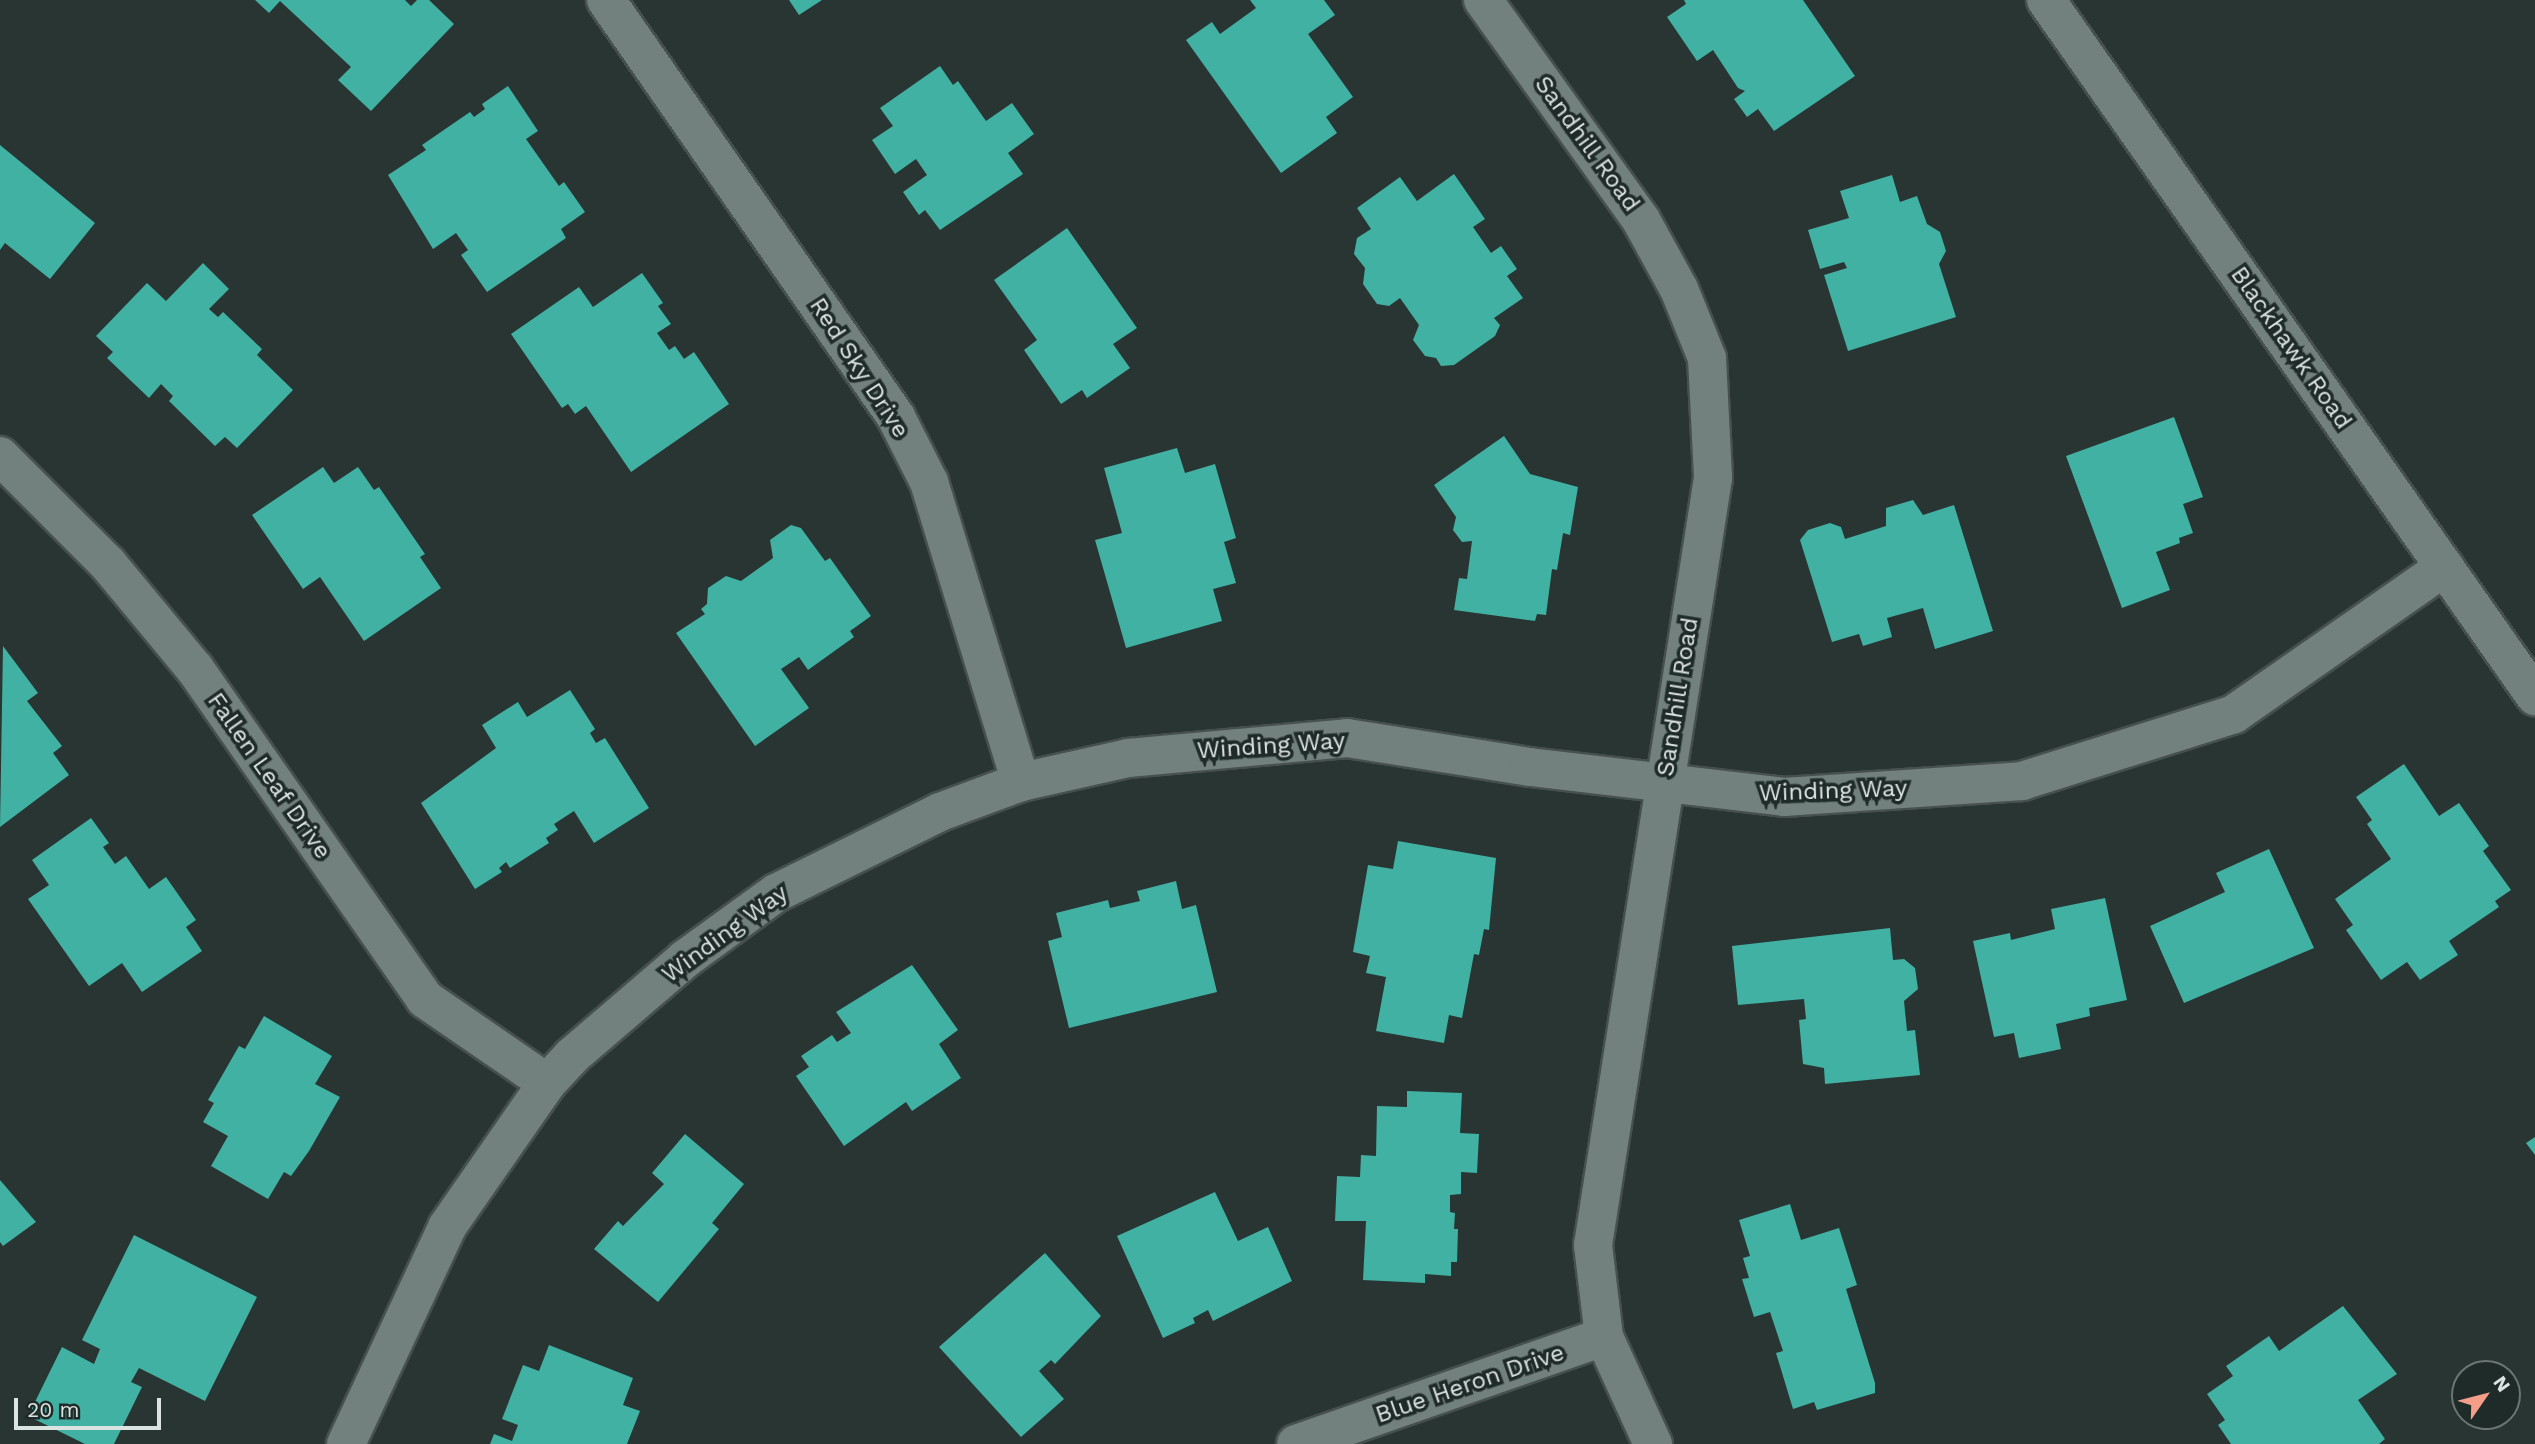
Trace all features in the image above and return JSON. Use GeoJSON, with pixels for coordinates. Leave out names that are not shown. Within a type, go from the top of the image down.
{"type":"FeatureCollection","features":[{"type":"Feature","properties":{"kind":"street","name":"Red Sky Drive"},"geometry":{"type":"LineString","coordinates":[[606,0],[901,428],[929,482],[1021,782]]}},
{"type":"Feature","properties":{"kind":"street","name":"Sandhill Road"},"geometry":{"type":"LineString","coordinates":[[1483,0],[1641,220],[1679,289],[1707,358],[1713,478],[1593,1245],[1604,1337],[1653,1444]]}},
{"type":"Feature","properties":{"kind":"street","name":"Blackhawk Road"},"geometry":{"type":"LineString","coordinates":[[2046,0],[2535,696]]}},
{"type":"Feature","properties":{"kind":"street","name":"Fallen Leaf Drive"},"geometry":{"type":"LineString","coordinates":[[0,456],[108,564],[195,669],[425,999],[547,1083]]}},
{"type":"Feature","properties":{"kind":"street","name":"Winding Way"},"geometry":{"type":"LineString","coordinates":[[346,1444],[447,1227],[547,1083],[584,1043],[655,984],[776,893],[883,838],[1021,782],[1128,758],[1347,738],[1784,797],[2022,780],[2234,715],[2445,567]]}},
{"type":"Feature","properties":{"kind":"street","name":"Blue Heron Drive"},"geometry":{"type":"LineString","coordinates":[[1296,1444],[1604,1337]]}},
{"type":"Feature","properties":{"kind":"building"},"geometry":{"type":"Polygon","coordinates":[[[255,0],[405,0],[411,6],[417,0],[429,0],[454,24],[371,111],[338,80],[351,67],[280,1],[269,13],[255,0]]]}},
{"type":"Feature","properties":{"kind":"building"},"geometry":{"type":"Polygon","coordinates":[[[789,0],[822,0],[799,15],[789,0]]]}},
{"type":"Feature","properties":{"kind":"building"},"geometry":{"type":"Polygon","coordinates":[[[1250,0],[1324,0],[1335,15],[1308,34],[1353,97],[1326,117],[1337,133],[1281,173],[1186,40],[1212,22],[1220,34],[1256,8],[1250,0]]]}},
{"type":"Feature","properties":{"kind":"building"},"geometry":{"type":"Polygon","coordinates":[[[1684,0],[1803,0],[1855,76],[1774,131],[1758,109],[1747,117],[1734,99],[1745,91],[1738,88],[1713,50],[1697,61],[1667,17],[1686,4],[1684,0]]]}},
{"type":"Feature","properties":{"kind":"building"},"geometry":{"type":"Polygon","coordinates":[[[940,66],[953,85],[958,81],[986,121],[1012,103],[1034,134],[1008,153],[1023,174],[940,230],[925,210],[919,215],[903,192],[927,175],[916,159],[895,174],[872,140],[893,126],[880,108],[940,66]]]}},
{"type":"Feature","properties":{"kind":"building"},"geometry":{"type":"Polygon","coordinates":[[[508,86],[538,131],[526,139],[559,186],[564,182],[585,212],[561,229],[566,238],[487,292],[461,255],[468,250],[456,233],[433,249],[388,175],[426,150],[422,145],[470,112],[474,117],[485,109],[482,104],[508,86]]]}},
{"type":"Feature","properties":{"kind":"building"},"geometry":{"type":"Polygon","coordinates":[[[0,145],[95,223],[50,279],[5,243],[0,250],[0,145]]]}},
{"type":"Feature","properties":{"kind":"building"},"geometry":{"type":"Polygon","coordinates":[[[1454,174],[1485,219],[1473,227],[1491,253],[1501,246],[1517,269],[1507,276],[1523,298],[1494,318],[1500,325],[1495,336],[1454,365],[1441,366],[1436,358],[1425,356],[1413,340],[1419,325],[1400,298],[1389,306],[1377,304],[1363,284],[1365,268],[1354,254],[1357,238],[1371,229],[1357,208],[1400,177],[1417,201],[1454,174]]]}},
{"type":"Feature","properties":{"kind":"building"},"geometry":{"type":"Polygon","coordinates":[[[1892,175],[1900,202],[1917,196],[1927,224],[1940,232],[1946,251],[1939,264],[1956,317],[1848,351],[1824,275],[1847,268],[1844,262],[1820,269],[1808,230],[1849,218],[1840,191],[1892,175]]]}},
{"type":"Feature","properties":{"kind":"building"},"geometry":{"type":"Polygon","coordinates":[[[1067,228],[1137,328],[1113,344],[1130,368],[1087,398],[1082,390],[1061,404],[1024,350],[1037,340],[994,280],[1067,228]]]}},
{"type":"Feature","properties":{"kind":"building"},"geometry":{"type":"Polygon","coordinates":[[[203,263],[229,289],[209,309],[218,317],[223,312],[262,349],[257,355],[293,390],[237,448],[225,437],[215,446],[169,401],[173,396],[161,384],[149,398],[107,358],[113,352],[96,336],[147,283],[166,301],[203,263]]]}},
{"type":"Feature","properties":{"kind":"building"},"geometry":{"type":"Polygon","coordinates":[[[642,273],[663,303],[658,306],[671,324],[657,333],[669,350],[675,346],[684,359],[694,352],[729,404],[631,472],[586,406],[575,414],[568,404],[562,408],[511,334],[579,287],[593,307],[642,273]]]}},
{"type":"Feature","properties":{"kind":"building"},"geometry":{"type":"Polygon","coordinates":[[[2174,417],[2203,497],[2183,504],[2193,533],[2179,538],[2180,543],[2156,552],[2170,590],[2122,608],[2066,456],[2174,417]]]}},
{"type":"Feature","properties":{"kind":"building"},"geometry":{"type":"Polygon","coordinates":[[[1504,436],[1530,474],[1578,487],[1570,535],[1563,533],[1557,570],[1552,569],[1546,615],[1537,614],[1535,621],[1454,610],[1459,578],[1467,579],[1472,541],[1462,542],[1453,530],[1456,517],[1434,485],[1504,436]]]}},
{"type":"Feature","properties":{"kind":"building"},"geometry":{"type":"Polygon","coordinates":[[[1177,448],[1185,473],[1215,464],[1236,538],[1224,542],[1236,583],[1213,589],[1222,621],[1126,648],[1095,540],[1122,533],[1104,468],[1177,448]]]}},
{"type":"Feature","properties":{"kind":"building"},"geometry":{"type":"Polygon","coordinates":[[[323,467],[334,483],[358,467],[374,490],[379,487],[425,554],[420,557],[441,588],[364,641],[320,577],[303,589],[252,515],[323,467]]]}},
{"type":"Feature","properties":{"kind":"building"},"geometry":{"type":"Polygon","coordinates":[[[1913,500],[1923,515],[1954,505],[1993,631],[1935,649],[1923,608],[1887,618],[1892,637],[1863,646],[1859,634],[1832,642],[1800,540],[1808,530],[1830,523],[1841,527],[1845,539],[1886,526],[1886,508],[1913,500]]]}},
{"type":"Feature","properties":{"kind":"building"},"geometry":{"type":"Polygon","coordinates":[[[791,525],[801,528],[825,561],[830,558],[871,616],[850,631],[854,637],[808,670],[799,657],[781,669],[809,708],[755,746],[676,633],[705,614],[701,609],[707,604],[708,588],[726,576],[741,581],[773,558],[770,540],[791,525]]]}},
{"type":"Feature","properties":{"kind":"building"},"geometry":{"type":"Polygon","coordinates":[[[3,646],[38,693],[27,701],[62,746],[53,753],[69,775],[0,827],[3,646]]]}},
{"type":"Feature","properties":{"kind":"building"},"geometry":{"type":"Polygon","coordinates":[[[570,690],[595,729],[590,733],[596,743],[605,738],[649,808],[594,843],[574,811],[554,824],[558,830],[546,838],[549,843],[510,868],[506,862],[499,868],[502,872],[475,889],[421,803],[496,748],[482,725],[518,702],[527,717],[570,690]]]}},
{"type":"Feature","properties":{"kind":"building"},"geometry":{"type":"Polygon","coordinates":[[[2404,764],[2439,816],[2459,803],[2489,846],[2483,851],[2511,890],[2495,901],[2499,907],[2449,941],[2458,955],[2420,980],[2407,962],[2381,980],[2346,930],[2353,925],[2335,899],[2391,859],[2367,824],[2372,820],[2356,797],[2404,764]]]}},
{"type":"Feature","properties":{"kind":"building"},"geometry":{"type":"Polygon","coordinates":[[[91,818],[109,843],[103,847],[115,864],[126,856],[149,889],[166,877],[196,920],[186,927],[202,951],[142,992],[122,963],[89,986],[28,899],[49,885],[32,860],[91,818]]]}},
{"type":"Feature","properties":{"kind":"building"},"geometry":{"type":"Polygon","coordinates":[[[1398,841],[1496,858],[1489,930],[1484,929],[1479,955],[1474,954],[1462,1018],[1449,1015],[1444,1043],[1376,1031],[1386,977],[1366,973],[1370,956],[1353,952],[1368,865],[1393,869],[1398,841]]]}},
{"type":"Feature","properties":{"kind":"building"},"geometry":{"type":"Polygon","coordinates":[[[2269,849],[2314,948],[2184,1003],[2150,926],[2225,892],[2216,873],[2269,849]]]}},
{"type":"Feature","properties":{"kind":"building"},"geometry":{"type":"Polygon","coordinates":[[[1176,881],[1182,909],[1196,905],[1217,992],[1069,1028],[1048,941],[1062,937],[1056,913],[1108,900],[1110,908],[1140,901],[1137,891],[1176,881]]]}},
{"type":"Feature","properties":{"kind":"building"},"geometry":{"type":"Polygon","coordinates":[[[2105,898],[2127,1000],[2089,1008],[2090,1016],[2056,1024],[2061,1049],[2019,1058],[2014,1033],[1994,1037],[1973,941],[2010,933],[2011,940],[2055,929],[2051,909],[2105,898]]]}},
{"type":"Feature","properties":{"kind":"building"},"geometry":{"type":"Polygon","coordinates":[[[1890,928],[1893,960],[1904,959],[1915,968],[1918,989],[1904,1001],[1907,1031],[1915,1030],[1920,1075],[1825,1084],[1824,1068],[1803,1064],[1799,1020],[1806,1019],[1804,999],[1738,1005],[1732,946],[1890,928]]]}},
{"type":"Feature","properties":{"kind":"building"},"geometry":{"type":"Polygon","coordinates":[[[912,965],[958,1030],[939,1044],[961,1078],[912,1111],[906,1102],[844,1146],[796,1076],[809,1067],[801,1056],[832,1035],[837,1042],[851,1033],[836,1012],[912,965]]]}},
{"type":"Feature","properties":{"kind":"building"},"geometry":{"type":"Polygon","coordinates":[[[264,1016],[332,1056],[315,1084],[340,1097],[309,1151],[291,1176],[284,1172],[268,1199],[211,1166],[228,1136],[203,1122],[214,1103],[208,1100],[239,1046],[245,1049],[264,1016]]]}},
{"type":"Feature","properties":{"kind":"building"},"geometry":{"type":"Polygon","coordinates":[[[1407,1091],[1462,1093],[1460,1133],[1479,1134],[1477,1173],[1461,1172],[1461,1194],[1450,1195],[1450,1212],[1455,1213],[1454,1229],[1458,1229],[1457,1262],[1451,1262],[1451,1276],[1425,1274],[1425,1283],[1363,1280],[1366,1221],[1335,1221],[1337,1176],[1360,1177],[1361,1155],[1376,1156],[1377,1106],[1407,1107],[1407,1091]]]}},
{"type":"Feature","properties":{"kind":"building"},"geometry":{"type":"Polygon","coordinates":[[[685,1134],[744,1184],[712,1223],[719,1229],[658,1302],[594,1249],[618,1221],[623,1226],[664,1184],[652,1173],[685,1134]]]}},
{"type":"Feature","properties":{"kind":"building"},"geometry":{"type":"Polygon","coordinates":[[[2535,1137],[2535,1155],[2526,1143],[2535,1137]]]}},
{"type":"Feature","properties":{"kind":"building"},"geometry":{"type":"Polygon","coordinates":[[[0,1180],[36,1222],[3,1246],[0,1242],[0,1180]]]}},
{"type":"Feature","properties":{"kind":"building"},"geometry":{"type":"Polygon","coordinates":[[[1215,1192],[1238,1241],[1268,1227],[1292,1281],[1213,1321],[1208,1310],[1193,1318],[1195,1323],[1163,1338],[1117,1236],[1215,1192]]]}},
{"type":"Feature","properties":{"kind":"building"},"geometry":{"type":"Polygon","coordinates":[[[1790,1204],[1801,1240],[1839,1228],[1857,1285],[1846,1289],[1875,1383],[1875,1393],[1817,1410],[1814,1402],[1793,1409],[1776,1353],[1783,1351],[1770,1312],[1754,1317],[1742,1279],[1749,1278],[1743,1258],[1750,1256],[1739,1220],[1790,1204]]]}},
{"type":"Feature","properties":{"kind":"building"},"geometry":{"type":"Polygon","coordinates":[[[134,1235],[257,1297],[205,1401],[139,1368],[131,1382],[142,1387],[114,1444],[85,1444],[28,1416],[62,1347],[94,1364],[100,1349],[82,1340],[134,1235]]]}},
{"type":"Feature","properties":{"kind":"building"},"geometry":{"type":"Polygon","coordinates":[[[1045,1253],[1101,1316],[1055,1364],[1051,1360],[1039,1371],[1064,1399],[1021,1437],[939,1347],[1045,1253]]]}},
{"type":"Feature","properties":{"kind":"building"},"geometry":{"type":"Polygon","coordinates":[[[2343,1306],[2397,1374],[2358,1400],[2385,1439],[2379,1444],[2231,1444],[2218,1425],[2225,1420],[2207,1394],[2233,1376],[2226,1366],[2269,1336],[2279,1351],[2343,1306]]]}},
{"type":"Feature","properties":{"kind":"building"},"geometry":{"type":"Polygon","coordinates":[[[549,1345],[633,1378],[623,1405],[640,1411],[627,1444],[490,1444],[494,1434],[512,1441],[518,1425],[502,1419],[523,1365],[539,1371],[549,1345]]]}}]}
